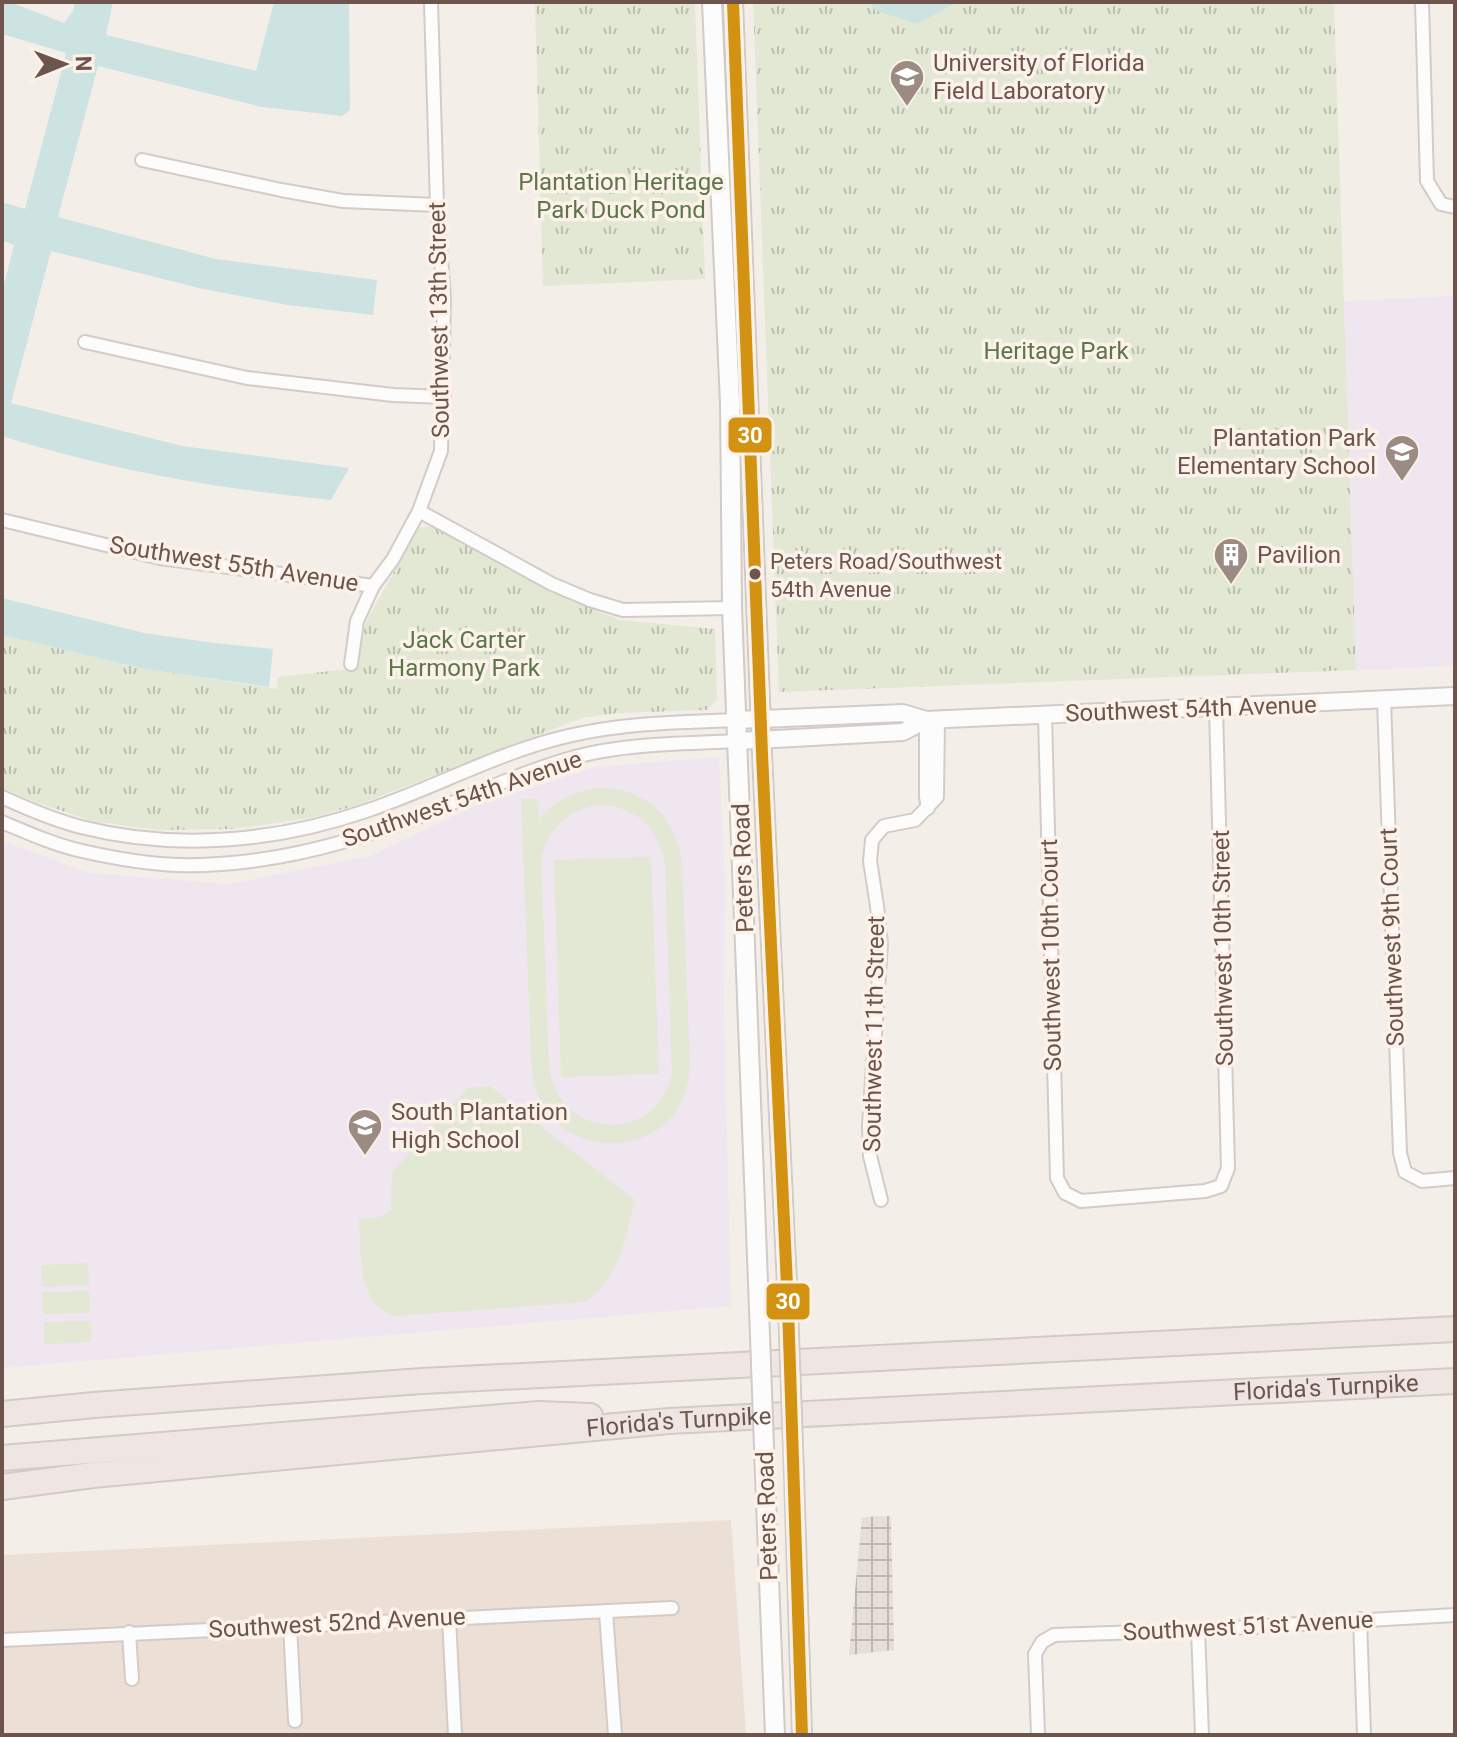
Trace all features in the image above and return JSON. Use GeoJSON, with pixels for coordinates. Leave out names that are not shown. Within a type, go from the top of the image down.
{"type":"FeatureCollection","features":[{"type":"Feature","properties":{"kind":"highway"},"geometry":{"type":"LineString","coordinates":[[2,1414],[422,1381],[1455,1329]]}},
{"type":"Feature","properties":{"kind":"highway","name":"Florida's Turnpike"},"geometry":{"type":"LineString","coordinates":[[2,1487],[93,1475],[669,1421],[1455,1381]]}},
{"type":"Feature","properties":{"kind":"highway"},"geometry":{"type":"LineString","coordinates":[[2,1458],[539,1414],[669,1421]]}},
{"type":"Feature","properties":{"kind":"main road","name":"Peters Road"},"geometry":{"type":"LineString","coordinates":[[712,2],[730,403],[732,608],[775,1735]]}},
{"type":"Feature","properties":{"kind":"main road","name":"Peters Road"},"geometry":{"type":"LineString","coordinates":[[733,2],[788,1307],[802,1735]]}},
{"type":"Feature","properties":{"kind":"street","name":"Southwest 13th Street"},"geometry":{"type":"LineString","coordinates":[[351,664],[357,621],[373,586],[393,559],[419,511],[441,451],[444,298],[437,205],[431,2]]}},
{"type":"Feature","properties":{"kind":"street"},"geometry":{"type":"LineString","coordinates":[[1422,2],[1427,181],[1441,204],[1455,207]]}},
{"type":"Feature","properties":{"kind":"street"},"geometry":{"type":"LineString","coordinates":[[142,160],[343,201],[437,205]]}},
{"type":"Feature","properties":{"kind":"street"},"geometry":{"type":"LineString","coordinates":[[85,342],[247,378],[393,395],[444,397]]}},
{"type":"Feature","properties":{"kind":"street"},"geometry":{"type":"LineString","coordinates":[[419,511],[552,584],[590,600],[623,610],[732,608]]}},
{"type":"Feature","properties":{"kind":"street","name":"Southwest 55th Avenue"},"geometry":{"type":"LineString","coordinates":[[2,520],[160,558],[373,586]]}},
{"type":"Feature","properties":{"kind":"street","name":"Southwest 54th Avenue"},"geometry":{"type":"LineString","coordinates":[[2,797],[67,823],[149,839],[248,838],[285,833],[369,810],[536,745],[630,725],[903,713],[932,720],[1455,696]]}},
{"type":"Feature","properties":{"kind":"street","name":"Southwest 9th Court"},"geometry":{"type":"LineString","coordinates":[[1384,700],[1400,1153],[1405,1172],[1422,1181],[1455,1178]]}},
{"type":"Feature","properties":{"kind":"street","name":"Southwest 10th Street"},"geometry":{"type":"LineString","coordinates":[[1065,1193],[1081,1201],[1205,1191],[1221,1186],[1228,1168],[1216,707]]}},
{"type":"Feature","properties":{"kind":"street","name":"Southwest 10th Court"},"geometry":{"type":"LineString","coordinates":[[1045,715],[1057,1178],[1065,1193]]}},
{"type":"Feature","properties":{"kind":"street","name":"Southwest 54th Avenue"},"geometry":{"type":"LineString","coordinates":[[2,822],[80,851],[149,862],[178,865],[249,861],[359,838],[533,770],[586,755],[633,746],[903,732],[932,720]]}},
{"type":"Feature","properties":{"kind":"street","name":"Southwest 11th Street"},"geometry":{"type":"LineString","coordinates":[[881,1200],[870,1156],[869,1125],[881,944],[870,861],[872,840],[884,826],[915,820],[928,808],[926,797],[932,720]]}},
{"type":"Feature","properties":{"kind":"street","name":"Southwest 52nd Avenue"},"geometry":{"type":"LineString","coordinates":[[2,1640],[672,1608]]}},
{"type":"Feature","properties":{"kind":"street"},"geometry":{"type":"LineString","coordinates":[[606,1612],[615,1735]]}},
{"type":"Feature","properties":{"kind":"street","name":"Southwest 51st Avenue"},"geometry":{"type":"LineString","coordinates":[[1038,1735],[1035,1654],[1042,1642],[1054,1635],[1455,1615]]}},
{"type":"Feature","properties":{"kind":"street"},"geometry":{"type":"LineString","coordinates":[[449,1618],[455,1735]]}},
{"type":"Feature","properties":{"kind":"street"},"geometry":{"type":"LineString","coordinates":[[1360,1619],[1364,1735]]}},
{"type":"Feature","properties":{"kind":"street"},"geometry":{"type":"LineString","coordinates":[[290,1626],[295,1721]]}},
{"type":"Feature","properties":{"kind":"street"},"geometry":{"type":"LineString","coordinates":[[1198,1630],[1202,1735]]}},
{"type":"Feature","properties":{"kind":"street"},"geometry":{"type":"LineString","coordinates":[[129,1632],[132,1679]]}},
{"type":"Feature","properties":{"kind":"shaded area","name":"Plantation Park Elementary School"},"geometry":{"type":"Polygon","coordinates":[[[1455,296],[1455,666],[1356,670],[1344,301],[1455,296]]]}},
{"type":"Feature","properties":{"kind":"shaded area","name":"South Plantation High School"},"geometry":{"type":"Polygon","coordinates":[[[719,757],[725,879],[724,1007],[731,1306],[2,1368],[2,841],[90,873],[229,884],[370,856],[477,805],[596,767],[719,757]]]}},
{"type":"Feature","properties":{"kind":"shaded area"},"geometry":{"type":"Polygon","coordinates":[[[891,1516],[894,1650],[849,1655],[862,1517],[891,1516]]]}},
{"type":"Feature","properties":{"kind":"shaded area"},"geometry":{"type":"Polygon","coordinates":[[[731,1520],[746,1735],[2,1735],[2,1555],[731,1520]]]}},
{"type":"Feature","properties":{"kind":"green space","name":"Plantation Heritage Park Duck Pond"},"geometry":{"type":"Polygon","coordinates":[[[535,2],[695,2],[705,279],[543,286],[535,2]]]}},
{"type":"Feature","properties":{"kind":"green space","name":"Heritage Park"},"geometry":{"type":"Polygon","coordinates":[[[753,2],[1334,2],[1356,670],[779,692],[753,2]]]}},
{"type":"Feature","properties":{"kind":"green space","name":"Jack Carter Harmony Park"},"geometry":{"type":"Polygon","coordinates":[[[437,525],[519,567],[573,601],[620,620],[715,629],[717,700],[707,710],[617,713],[582,718],[355,806],[310,818],[233,829],[158,830],[92,821],[2,788],[2,635],[145,669],[277,689],[278,677],[356,668],[366,622],[419,528],[437,525]]]}},
{"type":"Feature","properties":{"kind":"green space"},"geometry":{"type":"Polygon","coordinates":[[[615,789],[630,793],[655,807],[673,831],[682,862],[690,1063],[688,1081],[677,1110],[663,1125],[646,1136],[627,1142],[587,1140],[569,1132],[553,1120],[541,1103],[532,1074],[521,799],[538,799],[539,819],[558,802],[589,790],[615,789]],[[597,805],[568,816],[548,838],[541,858],[549,1067],[556,1091],[570,1109],[588,1120],[608,1125],[628,1123],[647,1114],[662,1097],[672,1074],[665,865],[657,840],[643,821],[634,814],[597,805]]]}},
{"type":"Feature","properties":{"kind":"green space"},"geometry":{"type":"Polygon","coordinates":[[[651,857],[659,1074],[561,1077],[554,860],[651,857]]]}},
{"type":"Feature","properties":{"kind":"green space"},"geometry":{"type":"Polygon","coordinates":[[[490,1086],[635,1200],[619,1257],[605,1283],[584,1302],[395,1316],[382,1310],[367,1289],[361,1261],[359,1219],[380,1217],[391,1210],[392,1172],[468,1088],[490,1086]]]}},
{"type":"Feature","properties":{"kind":"green space"},"geometry":{"type":"Polygon","coordinates":[[[88,1263],[89,1285],[42,1287],[41,1265],[88,1263]]]}},
{"type":"Feature","properties":{"kind":"green space"},"geometry":{"type":"Polygon","coordinates":[[[89,1291],[90,1313],[43,1314],[42,1292],[89,1291]]]}},
{"type":"Feature","properties":{"kind":"green space"},"geometry":{"type":"Polygon","coordinates":[[[91,1321],[91,1342],[44,1344],[44,1322],[91,1321]]]}},
{"type":"Feature","properties":{"kind":"water"},"geometry":{"type":"Polygon","coordinates":[[[2,2],[10,2],[64,23],[73,11],[75,2],[113,2],[106,35],[256,71],[274,2],[349,2],[350,110],[342,116],[262,107],[98,66],[58,217],[216,259],[377,280],[373,315],[288,305],[203,289],[51,251],[11,403],[182,446],[349,468],[331,500],[165,477],[83,459],[2,436],[2,293],[14,245],[2,240],[2,202],[25,209],[66,53],[2,34],[2,2]]]}},
{"type":"Feature","properties":{"kind":"water"},"geometry":{"type":"Polygon","coordinates":[[[870,2],[957,2],[917,24],[874,10],[870,2]]]}},
{"type":"Feature","properties":{"kind":"water"},"geometry":{"type":"Polygon","coordinates":[[[2,598],[144,633],[273,649],[269,687],[145,669],[2,635],[2,598]]]}},
{"type":"Feature","properties":{"kind":"transit line","name":"30"},"geometry":{"type":"LineString","coordinates":[[733,2],[762,754],[788,1307],[802,1735]]}},
{"type":"Feature","properties":{"kind":"place","name":"University of Florida Field Laboratory"},"geometry":{"type":"Point","coordinates":[907,108]}},
{"type":"Feature","properties":{"kind":"place","name":"Plantation Park Elementary School"},"geometry":{"type":"Point","coordinates":[1402,483]}},
{"type":"Feature","properties":{"kind":"place","name":"Peters Road/Southwest 54th Avenue"},"geometry":{"type":"Point","coordinates":[755,574]}},
{"type":"Feature","properties":{"kind":"place","name":"Pavilion"},"geometry":{"type":"Point","coordinates":[1231,586]}},
{"type":"Feature","properties":{"kind":"place","name":"South Plantation High School"},"geometry":{"type":"Point","coordinates":[365,1157]}}]}
